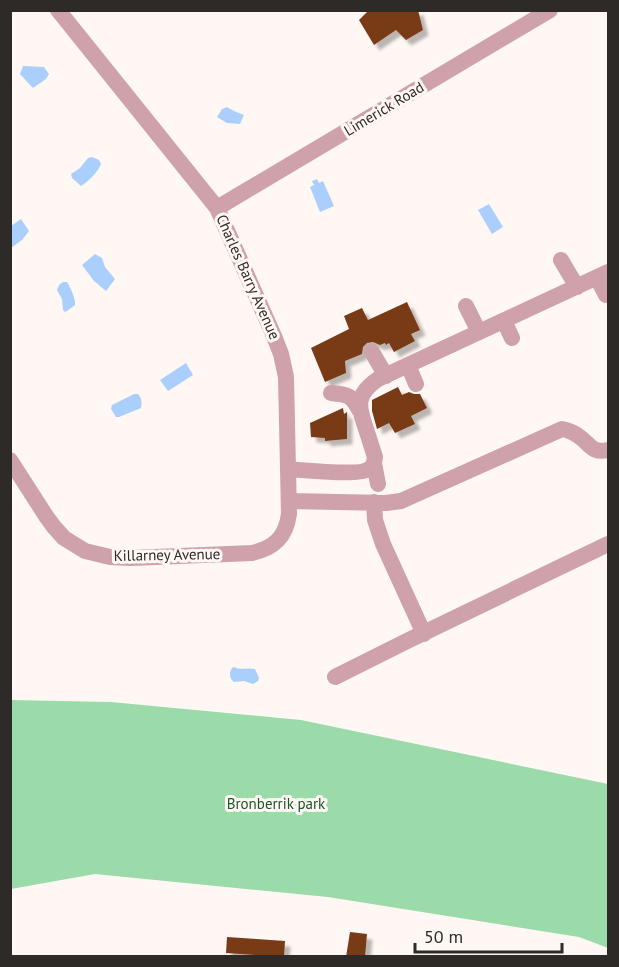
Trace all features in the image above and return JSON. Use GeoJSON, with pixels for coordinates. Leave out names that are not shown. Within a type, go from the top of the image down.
{"type":"FeatureCollection","features":[{"type":"Feature","properties":{"kind":"street","name":"Charles Barry Avenue"},"geometry":{"type":"LineString","coordinates":[[58,10],[217,208],[281,354],[286,377],[289,514],[285,530],[275,543],[261,551]]}},
{"type":"Feature","properties":{"kind":"street","name":"Limerick Road"},"geometry":{"type":"LineString","coordinates":[[217,208],[550,10]]}},
{"type":"Feature","properties":{"kind":"street"},"geometry":{"type":"LineString","coordinates":[[561,260],[577,288]]}},
{"type":"Feature","properties":{"kind":"street"},"geometry":{"type":"LineString","coordinates":[[360,411],[359,403],[371,384],[408,365],[603,275],[606,295]]}},
{"type":"Feature","properties":{"kind":"street"},"geometry":{"type":"LineString","coordinates":[[466,306],[480,332]]}},
{"type":"Feature","properties":{"kind":"street"},"geometry":{"type":"LineString","coordinates":[[504,321],[512,338]]}},
{"type":"Feature","properties":{"kind":"street"},"geometry":{"type":"LineString","coordinates":[[372,352],[386,376]]}},
{"type":"Feature","properties":{"kind":"street"},"geometry":{"type":"LineString","coordinates":[[408,365],[416,384]]}},
{"type":"Feature","properties":{"kind":"street"},"geometry":{"type":"LineString","coordinates":[[331,393],[344,394],[353,398],[360,411],[375,457],[378,484]]}},
{"type":"Feature","properties":{"kind":"street"},"geometry":{"type":"LineString","coordinates":[[289,501],[380,503],[401,501],[562,429],[577,434],[594,449],[609,450]]}},
{"type":"Feature","properties":{"kind":"street","name":"Killarney Avenue"},"geometry":{"type":"LineString","coordinates":[[10,460],[54,527],[64,538],[85,550],[110,557],[131,558],[261,551]]}},
{"type":"Feature","properties":{"kind":"street"},"geometry":{"type":"LineString","coordinates":[[288,469],[362,472],[370,469],[374,463]]}},
{"type":"Feature","properties":{"kind":"street"},"geometry":{"type":"LineString","coordinates":[[380,503],[375,520],[383,544],[423,634]]}},
{"type":"Feature","properties":{"kind":"street"},"geometry":{"type":"LineString","coordinates":[[335,678],[609,544]]}},
{"type":"Feature","properties":{"kind":"green space","name":"Bronberrik park"},"geometry":{"type":"Polygon","coordinates":[[[11,700],[111,702],[301,720],[608,784],[608,948],[579,937],[328,897],[95,874],[11,889],[11,700]]]}},
{"type":"Feature","properties":{"kind":"water"},"geometry":{"type":"Polygon","coordinates":[[[23,66],[44,67],[49,74],[33,88],[20,74],[23,66]]]}},
{"type":"Feature","properties":{"kind":"water"},"geometry":{"type":"Polygon","coordinates":[[[227,107],[244,115],[240,124],[227,123],[217,117],[222,109],[227,107]]]}},
{"type":"Feature","properties":{"kind":"water"},"geometry":{"type":"Polygon","coordinates":[[[92,157],[99,160],[101,164],[81,186],[71,174],[92,157]]]}},
{"type":"Feature","properties":{"kind":"water"},"geometry":{"type":"Polygon","coordinates":[[[317,179],[319,183],[323,181],[334,206],[320,212],[310,187],[314,185],[312,181],[317,179]]]}},
{"type":"Feature","properties":{"kind":"water"},"geometry":{"type":"Polygon","coordinates":[[[489,204],[503,227],[492,234],[478,210],[489,204]]]}},
{"type":"Feature","properties":{"kind":"water"},"geometry":{"type":"Polygon","coordinates":[[[21,219],[29,231],[11,248],[11,226],[21,219]]]}},
{"type":"Feature","properties":{"kind":"water"},"geometry":{"type":"Polygon","coordinates":[[[95,254],[102,258],[105,267],[115,279],[106,291],[94,281],[82,265],[95,254]]]}},
{"type":"Feature","properties":{"kind":"water"},"geometry":{"type":"Polygon","coordinates":[[[63,282],[67,282],[75,303],[65,312],[57,290],[63,282]]]}},
{"type":"Feature","properties":{"kind":"water"},"geometry":{"type":"Polygon","coordinates":[[[186,363],[193,375],[168,391],[160,380],[186,363]]]}},
{"type":"Feature","properties":{"kind":"water"},"geometry":{"type":"Polygon","coordinates":[[[134,394],[140,397],[141,408],[116,417],[111,409],[112,405],[134,394]]]}},
{"type":"Feature","properties":{"kind":"water"},"geometry":{"type":"Polygon","coordinates":[[[234,667],[255,669],[258,681],[253,684],[244,681],[234,682],[230,674],[234,667]]]}},
{"type":"Feature","properties":{"kind":"building"},"geometry":{"type":"Polygon","coordinates":[[[369,10],[418,10],[423,30],[406,40],[396,30],[374,45],[359,20],[369,10]]]}},
{"type":"Feature","properties":{"kind":"building"},"geometry":{"type":"Polygon","coordinates":[[[407,302],[420,330],[411,334],[415,341],[394,352],[389,343],[380,345],[373,342],[367,343],[363,347],[362,354],[345,361],[346,373],[325,382],[311,348],[349,329],[344,316],[362,308],[368,320],[407,302]]]}},
{"type":"Feature","properties":{"kind":"building"},"geometry":{"type":"Polygon","coordinates":[[[398,387],[402,395],[409,392],[420,394],[427,408],[411,416],[415,424],[395,433],[389,423],[377,429],[372,411],[372,400],[398,387]]]}},
{"type":"Feature","properties":{"kind":"building"},"geometry":{"type":"Polygon","coordinates":[[[343,408],[344,414],[347,412],[347,439],[325,441],[325,438],[311,437],[310,423],[343,408]]]}},
{"type":"Feature","properties":{"kind":"building"},"geometry":{"type":"Polygon","coordinates":[[[350,932],[367,934],[365,957],[346,957],[350,932]]]}},
{"type":"Feature","properties":{"kind":"building"},"geometry":{"type":"Polygon","coordinates":[[[227,937],[285,941],[284,957],[255,957],[255,955],[226,953],[227,937]]]}}]}
